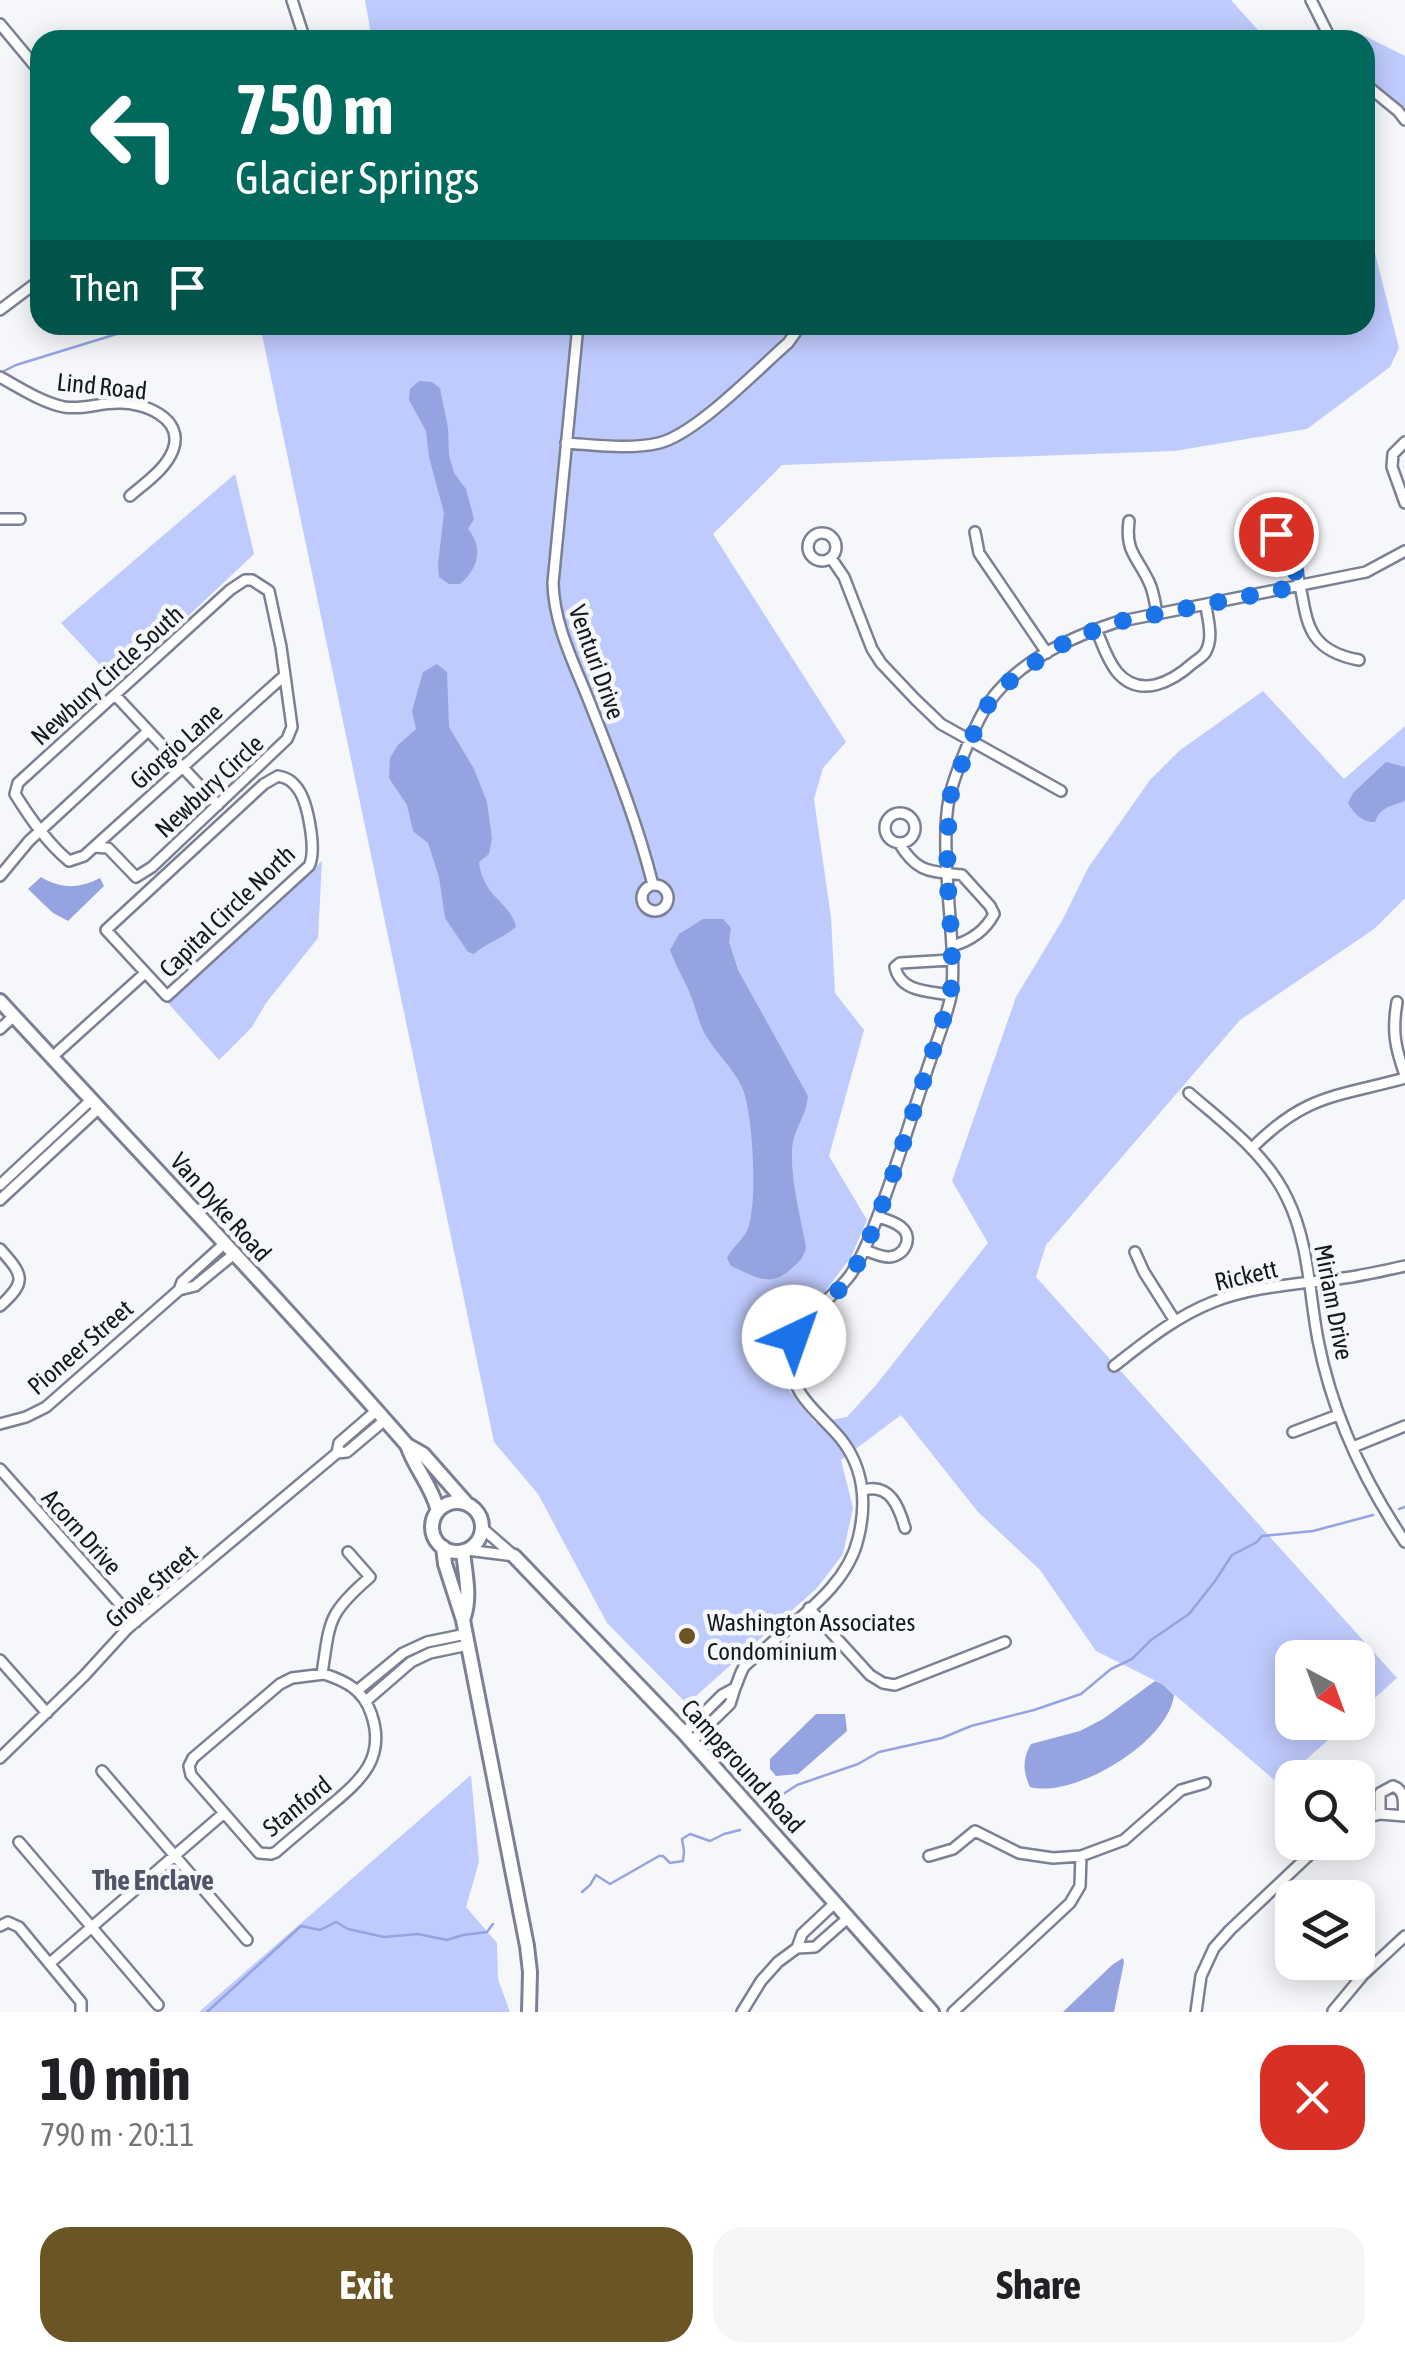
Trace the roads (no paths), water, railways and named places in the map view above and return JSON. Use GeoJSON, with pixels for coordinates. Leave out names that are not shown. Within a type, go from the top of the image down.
{"type":"FeatureCollection","features":[{"type":"Feature","properties":{"kind":"street"},"geometry":{"type":"LineString","coordinates":[[292,0],[302,30]]}},
{"type":"Feature","properties":{"kind":"street"},"geometry":{"type":"LineString","coordinates":[[1311,0],[1325,30]]}},
{"type":"Feature","properties":{"kind":"street"},"geometry":{"type":"LineString","coordinates":[[0,24],[30,60]]}},
{"type":"Feature","properties":{"kind":"street"},"geometry":{"type":"LineString","coordinates":[[1375,92],[1405,120]]}},
{"type":"Feature","properties":{"kind":"street"},"geometry":{"type":"LineString","coordinates":[[0,310],[30,288]]}},
{"type":"Feature","properties":{"kind":"street","name":"Venturi Drive"},"geometry":{"type":"LineString","coordinates":[[577,335],[553,598],[563,635],[636,822],[653,884]]}},
{"type":"Feature","properties":{"kind":"street"},"geometry":{"type":"LineString","coordinates":[[566,443],[641,446],[681,434],[794,335]]}},
{"type":"Feature","properties":{"kind":"street","name":"Lind Road"},"geometry":{"type":"LineString","coordinates":[[0,377],[58,406],[82,409],[118,402],[149,407],[161,415],[176,436],[172,452],[164,465],[130,496]]}},
{"type":"Feature","properties":{"kind":"street"},"geometry":{"type":"LineString","coordinates":[[1405,442],[1392,454],[1392,467],[1405,503]]}},
{"type":"Feature","properties":{"kind":"street"},"geometry":{"type":"LineString","coordinates":[[1270,506],[1276,534],[1291,554],[1308,626],[1338,656],[1360,660]]}},
{"type":"Feature","properties":{"kind":"street"},"geometry":{"type":"LineString","coordinates":[[0,519],[20,518]]}},
{"type":"Feature","properties":{"kind":"street"},"geometry":{"type":"LineString","coordinates":[[1129,521],[1126,540],[1154,592],[1157,614]]}},
{"type":"Feature","properties":{"kind":"street"},"geometry":{"type":"LineString","coordinates":[[975,532],[979,553],[1047,653]]}},
{"type":"Feature","properties":{"kind":"street"},"geometry":{"type":"LineString","coordinates":[[688,1737],[730,1704],[744,1667],[834,1586],[857,1544],[864,1490],[852,1456],[842,1439],[805,1401],[793,1381],[790,1358],[794,1337],[842,1287],[865,1250],[951,995],[949,800],[970,741],[990,701],[1017,674],[1047,653],[1096,628],[1366,572],[1405,550]]}},
{"type":"Feature","properties":{"kind":"street"},"geometry":{"type":"LineString","coordinates":[[831,558],[844,577],[881,663],[941,724],[1061,791]]}},
{"type":"Feature","properties":{"kind":"street","name":"Newbury Circle South"},"geometry":{"type":"LineString","coordinates":[[41,831],[15,794],[18,783],[230,590],[252,580],[269,591]]}},
{"type":"Feature","properties":{"kind":"street","name":"Newbury Circle"},"geometry":{"type":"LineString","coordinates":[[136,877],[287,739],[292,727],[269,591]]}},
{"type":"Feature","properties":{"kind":"street"},"geometry":{"type":"LineString","coordinates":[[1096,628],[1119,674],[1136,684],[1155,687],[1171,681],[1205,653],[1210,637],[1206,606]]}},
{"type":"Feature","properties":{"kind":"street","name":"Giorgio Lane"},"geometry":{"type":"LineString","coordinates":[[94,847],[285,675]]}},
{"type":"Feature","properties":{"kind":"street"},"geometry":{"type":"LineString","coordinates":[[115,695],[218,806]]}},
{"type":"Feature","properties":{"kind":"street"},"geometry":{"type":"LineString","coordinates":[[0,876],[18,852],[147,732]]}},
{"type":"Feature","properties":{"kind":"street","name":"Capital Circle North"},"geometry":{"type":"LineString","coordinates":[[144,974],[166,996],[309,866],[314,857],[303,798],[297,786],[288,778],[271,778],[148,891]]}},
{"type":"Feature","properties":{"kind":"street"},"geometry":{"type":"LineString","coordinates":[[41,831],[69,861],[94,847],[108,848],[148,891],[106,930],[144,974],[51,1058]]}},
{"type":"Feature","properties":{"kind":"street"},"geometry":{"type":"LineString","coordinates":[[899,843],[918,867],[962,875],[990,906],[994,914],[990,922],[976,935],[952,946]]}},
{"type":"Feature","properties":{"kind":"street"},"geometry":{"type":"LineString","coordinates":[[951,960],[900,963],[895,968],[904,985],[951,995]]}},
{"type":"Feature","properties":{"kind":"street","name":"Van Dyke Road"},"geometry":{"type":"LineString","coordinates":[[0,1001],[407,1445],[423,1454],[467,1504]]}},
{"type":"Feature","properties":{"kind":"street"},"geometry":{"type":"LineString","coordinates":[[1252,1148],[1270,1129],[1321,1098],[1405,1077],[1393,1026],[1397,1002]]}},
{"type":"Feature","properties":{"kind":"street"},"geometry":{"type":"LineString","coordinates":[[0,1029],[14,1016]]}},
{"type":"Feature","properties":{"kind":"street","name":"Miriam Drive"},"geometry":{"type":"LineString","coordinates":[[1189,1093],[1252,1148],[1288,1200],[1300,1232],[1318,1342],[1338,1415],[1370,1483],[1405,1542]]}},
{"type":"Feature","properties":{"kind":"street"},"geometry":{"type":"LineString","coordinates":[[0,1185],[94,1105]]}},
{"type":"Feature","properties":{"kind":"street"},"geometry":{"type":"LineString","coordinates":[[0,1200],[94,1105]]}},
{"type":"Feature","properties":{"kind":"street"},"geometry":{"type":"LineString","coordinates":[[865,1250],[884,1257],[897,1256],[908,1240],[901,1226],[878,1217]]}},
{"type":"Feature","properties":{"kind":"street"},"geometry":{"type":"LineString","coordinates":[[0,1248],[19,1271],[20,1282],[17,1291],[0,1306]]}},
{"type":"Feature","properties":{"kind":"street","name":"Pioneer Street"},"geometry":{"type":"LineString","coordinates":[[0,1424],[46,1407],[179,1290],[182,1282],[229,1249]]}},
{"type":"Feature","properties":{"kind":"street"},"geometry":{"type":"LineString","coordinates":[[1135,1252],[1175,1321]]}},
{"type":"Feature","properties":{"kind":"street","name":"Rickett"},"geometry":{"type":"LineString","coordinates":[[1114,1366],[1146,1339],[1210,1303],[1273,1286],[1405,1266]]}},
{"type":"Feature","properties":{"kind":"street","name":"Grove Street"},"geometry":{"type":"LineString","coordinates":[[0,1758],[136,1622],[337,1453],[340,1442],[381,1415]]}},
{"type":"Feature","properties":{"kind":"street"},"geometry":{"type":"LineString","coordinates":[[1293,1432],[1338,1415]]}},
{"type":"Feature","properties":{"kind":"street"},"geometry":{"type":"LineString","coordinates":[[1354,1447],[1405,1426]]}},
{"type":"Feature","properties":{"kind":"street","name":"Van Dyke Road"},"geometry":{"type":"LineString","coordinates":[[407,1445],[412,1462],[431,1488],[438,1511]]}},
{"type":"Feature","properties":{"kind":"street","name":"Acorn Drive"},"geometry":{"type":"LineString","coordinates":[[0,1469],[136,1622]]}},
{"type":"Feature","properties":{"kind":"street"},"geometry":{"type":"LineString","coordinates":[[864,1490],[874,1487],[885,1491],[900,1510],[904,1528]]}},
{"type":"Feature","properties":{"kind":"street"},"geometry":{"type":"LineString","coordinates":[[465,1550],[479,1539],[479,1514],[467,1504],[451,1503],[434,1518],[433,1534],[443,1547],[450,1551],[514,1556]]}},
{"type":"Feature","properties":{"kind":"street","name":"Campground Road"},"geometry":{"type":"LineString","coordinates":[[482,1528],[514,1556],[688,1737],[932,2012]]}},
{"type":"Feature","properties":{"kind":"street"},"geometry":{"type":"LineString","coordinates":[[443,1547],[465,1633],[527,1946],[529,2012]]}},
{"type":"Feature","properties":{"kind":"street"},"geometry":{"type":"LineString","coordinates":[[465,1550],[465,1633]]}},
{"type":"Feature","properties":{"kind":"street"},"geometry":{"type":"LineString","coordinates":[[322,1674],[330,1621],[346,1598],[370,1577],[348,1552]]}},
{"type":"Feature","properties":{"kind":"street"},"geometry":{"type":"LineString","coordinates":[[809,1608],[870,1675],[895,1686],[1005,1642]]}},
{"type":"Feature","properties":{"kind":"street"},"geometry":{"type":"LineString","coordinates":[[224,1814],[192,1776],[189,1766],[193,1758],[280,1684],[292,1678],[322,1674],[358,1690],[403,1653],[427,1642],[465,1633]]}},
{"type":"Feature","properties":{"kind":"street"},"geometry":{"type":"LineString","coordinates":[[366,1701],[411,1662],[465,1633]]}},
{"type":"Feature","properties":{"kind":"street"},"geometry":{"type":"LineString","coordinates":[[0,1660],[48,1713]]}},
{"type":"Feature","properties":{"kind":"street"},"geometry":{"type":"LineString","coordinates":[[688,1737],[706,1711],[735,1688]]}},
{"type":"Feature","properties":{"kind":"street","name":"Stanford"},"geometry":{"type":"LineString","coordinates":[[50,1963],[224,1814],[259,1853],[270,1854],[354,1786],[370,1765],[376,1735],[366,1701],[358,1690]]}},
{"type":"Feature","properties":{"kind":"street"},"geometry":{"type":"LineString","coordinates":[[706,1711],[714,1720]]}},
{"type":"Feature","properties":{"kind":"street"},"geometry":{"type":"LineString","coordinates":[[102,1771],[248,1940]]}},
{"type":"Feature","properties":{"kind":"street"},"geometry":{"type":"LineString","coordinates":[[929,1856],[953,1849],[975,1831],[1020,1853],[1052,1858],[1081,1856],[1124,1840],[1180,1790],[1205,1784]]}},
{"type":"Feature","properties":{"kind":"street"},"geometry":{"type":"LineString","coordinates":[[1375,1815],[1404,1815],[1403,1794],[1397,1786],[1380,1793],[1380,1814]]}},
{"type":"Feature","properties":{"kind":"street"},"geometry":{"type":"LineString","coordinates":[[19,1842],[158,2005]]}},
{"type":"Feature","properties":{"kind":"street"},"geometry":{"type":"LineString","coordinates":[[953,2012],[1070,1903],[1080,1886],[1081,1856]]}},
{"type":"Feature","properties":{"kind":"street"},"geometry":{"type":"LineString","coordinates":[[1196,2012],[1201,1976],[1214,1948],[1304,1860]]}},
{"type":"Feature","properties":{"kind":"street"},"geometry":{"type":"LineString","coordinates":[[797,1948],[802,1934],[836,1902]]}},
{"type":"Feature","properties":{"kind":"street"},"geometry":{"type":"LineString","coordinates":[[742,2012],[778,1962],[797,1948],[815,1947],[849,1917]]}},
{"type":"Feature","properties":{"kind":"street"},"geometry":{"type":"LineString","coordinates":[[0,1926],[8,1922],[18,1926],[81,2002],[81,2012]]}},
{"type":"Feature","properties":{"kind":"street"},"geometry":{"type":"LineString","coordinates":[[1333,2011],[1363,1975],[1405,1936]]}},
{"type":"Feature","properties":{"kind":"waterway"},"geometry":{"type":"LineString","coordinates":[[4,371],[114,335]]}},
{"type":"Feature","properties":{"kind":"waterway"},"geometry":{"type":"LineString","coordinates":[[1399,1509],[1405,1507]]}},
{"type":"Feature","properties":{"kind":"waterway"},"geometry":{"type":"LineString","coordinates":[[771,1802],[797,1785],[858,1764],[879,1752],[942,1738],[1081,1694],[1189,1614],[1232,1555],[1262,1536],[1313,1531],[1373,1515]]}},
{"type":"Feature","properties":{"kind":"waterway"},"geometry":{"type":"LineString","coordinates":[[582,1892],[596,1875],[610,1884],[659,1856],[670,1863],[683,1861],[682,1839],[690,1834],[710,1841],[740,1830]]}},
{"type":"Feature","properties":{"kind":"waterway"},"geometry":{"type":"LineString","coordinates":[[207,2012],[301,1926],[320,1930],[336,1922],[348,1929],[384,1937],[418,1934],[447,1940],[487,1932],[493,1924]]}},
{"type":"Feature","properties":{"kind":"place","name":"Washington Associates Condominium"},"geometry":{"type":"Point","coordinates":[687,1636]}},
{"type":"Feature","properties":{"kind":"district","name":"The Enclave"},"geometry":{"type":"Point","coordinates":[153,1880]}}]}
